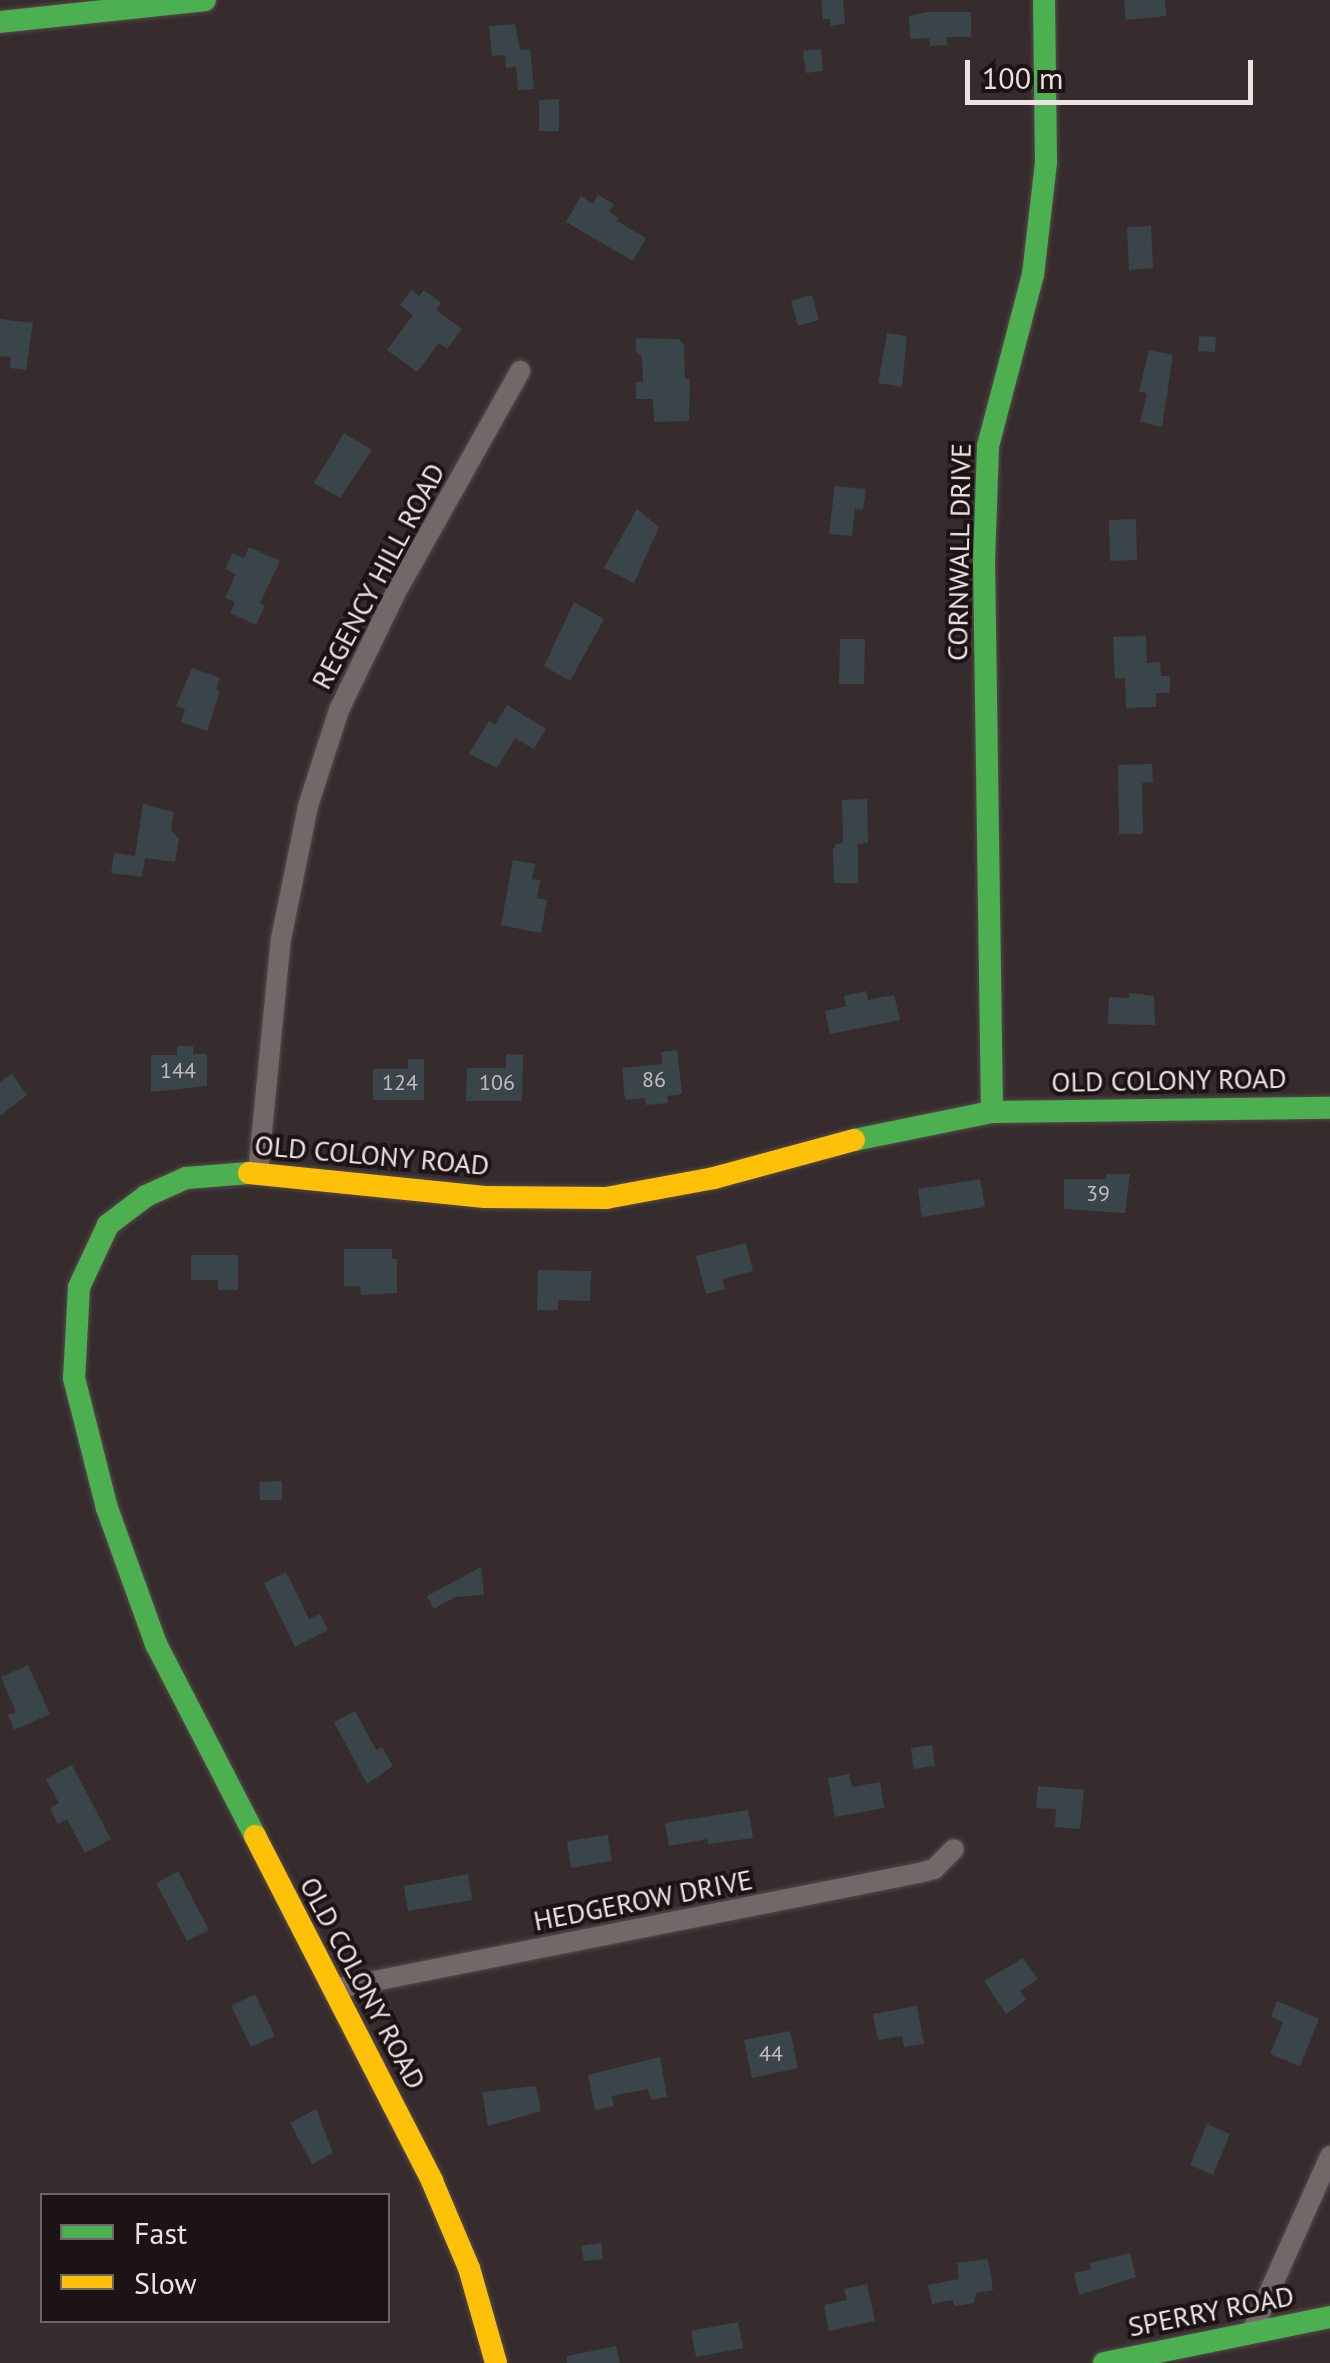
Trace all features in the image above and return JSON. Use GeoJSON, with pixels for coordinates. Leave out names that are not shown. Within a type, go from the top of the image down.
{"type":"FeatureCollection","features":[{"type":"Feature","properties":{"kind":"street"},"geometry":{"type":"LineString","coordinates":[[0,22],[205,0]]}},
{"type":"Feature","properties":{"kind":"street","name":"CORNWALL DRIVE"},"geometry":{"type":"LineString","coordinates":[[992,1112],[984,562],[988,446],[1008,357],[1033,275],[1046,162],[1044,0]]}},
{"type":"Feature","properties":{"kind":"street","name":"REGENCY HILL ROAD"},"geometry":{"type":"LineString","coordinates":[[258,1172],[281,939],[308,806],[339,710],[393,597],[520,371]]}},
{"type":"Feature","properties":{"kind":"street","name":"OLD COLONY ROAD"},"geometry":{"type":"LineString","coordinates":[[496,2363],[468,2268],[440,2199],[156,1644],[107,1508],[74,1378],[80,1286],[108,1225],[146,1196],[186,1178],[258,1172],[486,1197],[606,1198],[714,1178],[888,1131],[992,1112],[1330,1108]]}},
{"type":"Feature","properties":{"kind":"street","name":"HEDGEROW DRIVE"},"geometry":{"type":"LineString","coordinates":[[334,1989],[919,1873],[934,1869],[954,1849]]}},
{"type":"Feature","properties":{"kind":"street"},"geometry":{"type":"LineString","coordinates":[[1251,2333],[1330,2156]]}},
{"type":"Feature","properties":{"kind":"street","name":"SPERRY ROAD"},"geometry":{"type":"LineString","coordinates":[[1104,2363],[1330,2317]]}},
{"type":"Feature","properties":{"kind":"building"},"geometry":{"type":"Polygon","coordinates":[[[821,0],[843,0],[845,24],[831,26],[830,19],[823,19],[821,0]]]}},
{"type":"Feature","properties":{"kind":"building"},"geometry":{"type":"Polygon","coordinates":[[[1124,0],[1165,0],[1166,16],[1126,20],[1124,0]]]}},
{"type":"Feature","properties":{"kind":"building"},"geometry":{"type":"Polygon","coordinates":[[[971,12],[971,37],[946,37],[947,45],[930,46],[929,38],[910,39],[909,16],[971,12]]]}},
{"type":"Feature","properties":{"kind":"building"},"geometry":{"type":"Polygon","coordinates":[[[515,24],[520,50],[530,49],[534,89],[518,90],[516,67],[506,68],[505,55],[492,56],[489,26],[515,24]]]}},
{"type":"Feature","properties":{"kind":"building"},"geometry":{"type":"Polygon","coordinates":[[[821,49],[823,71],[806,73],[803,51],[821,49]]]}},
{"type":"Feature","properties":{"kind":"building"},"geometry":{"type":"Polygon","coordinates":[[[559,99],[559,131],[539,131],[539,100],[559,99]]]}},
{"type":"Feature","properties":{"kind":"building"},"geometry":{"type":"Polygon","coordinates":[[[598,195],[614,204],[609,212],[619,218],[617,221],[646,238],[633,261],[566,222],[581,196],[593,204],[598,195]]]}},
{"type":"Feature","properties":{"kind":"building"},"geometry":{"type":"Polygon","coordinates":[[[1151,226],[1153,268],[1129,270],[1127,227],[1151,226]]]}},
{"type":"Feature","properties":{"kind":"building"},"geometry":{"type":"Polygon","coordinates":[[[411,290],[419,296],[424,290],[441,303],[436,310],[462,329],[447,349],[439,343],[417,372],[387,350],[413,315],[400,305],[411,290]]]}},
{"type":"Feature","properties":{"kind":"building"},"geometry":{"type":"Polygon","coordinates":[[[812,295],[819,320],[798,326],[791,301],[812,295]]]}},
{"type":"Feature","properties":{"kind":"building"},"geometry":{"type":"Polygon","coordinates":[[[0,319],[33,323],[26,370],[10,368],[11,357],[0,356],[0,319]]]}},
{"type":"Feature","properties":{"kind":"building"},"geometry":{"type":"Polygon","coordinates":[[[887,333],[907,336],[902,387],[878,383],[887,333]]]}},
{"type":"Feature","properties":{"kind":"building"},"geometry":{"type":"Polygon","coordinates":[[[1199,336],[1216,337],[1215,352],[1198,351],[1199,336]]]}},
{"type":"Feature","properties":{"kind":"building"},"geometry":{"type":"Polygon","coordinates":[[[636,338],[679,339],[684,345],[685,379],[690,379],[689,421],[654,422],[653,399],[636,399],[636,382],[643,382],[642,356],[636,352],[636,338]]]}},
{"type":"Feature","properties":{"kind":"building"},"geometry":{"type":"Polygon","coordinates":[[[1149,350],[1173,355],[1162,427],[1140,422],[1147,393],[1139,392],[1149,350]]]}},
{"type":"Feature","properties":{"kind":"building"},"geometry":{"type":"Polygon","coordinates":[[[344,433],[372,450],[340,498],[314,483],[344,433]]]}},
{"type":"Feature","properties":{"kind":"building"},"geometry":{"type":"Polygon","coordinates":[[[835,486],[866,489],[863,510],[855,509],[852,536],[829,534],[835,486]]]}},
{"type":"Feature","properties":{"kind":"building"},"geometry":{"type":"Polygon","coordinates":[[[637,509],[659,527],[634,583],[604,568],[637,509]]]}},
{"type":"Feature","properties":{"kind":"building"},"geometry":{"type":"Polygon","coordinates":[[[1136,519],[1137,560],[1110,561],[1109,520],[1136,519]]]}},
{"type":"Feature","properties":{"kind":"building"},"geometry":{"type":"Polygon","coordinates":[[[249,547],[280,561],[260,603],[265,606],[256,625],[230,613],[235,602],[225,598],[236,574],[225,569],[233,553],[244,558],[249,547]]]}},
{"type":"Feature","properties":{"kind":"building"},"geometry":{"type":"Polygon","coordinates":[[[574,602],[604,619],[570,681],[544,666],[574,602]]]}},
{"type":"Feature","properties":{"kind":"building"},"geometry":{"type":"Polygon","coordinates":[[[1146,636],[1147,663],[1160,662],[1161,676],[1170,676],[1170,693],[1156,693],[1156,707],[1126,708],[1125,678],[1115,678],[1113,637],[1146,636]]]}},
{"type":"Feature","properties":{"kind":"building"},"geometry":{"type":"Polygon","coordinates":[[[840,639],[865,639],[864,684],[839,684],[840,639]]]}},
{"type":"Feature","properties":{"kind":"building"},"geometry":{"type":"Polygon","coordinates":[[[192,668],[220,678],[216,689],[220,691],[207,731],[181,722],[185,709],[176,706],[192,668]]]}},
{"type":"Feature","properties":{"kind":"building"},"geometry":{"type":"Polygon","coordinates":[[[507,705],[546,729],[534,749],[515,738],[497,768],[469,754],[489,721],[495,725],[507,705]]]}},
{"type":"Feature","properties":{"kind":"building"},"geometry":{"type":"Polygon","coordinates":[[[1152,764],[1153,782],[1142,783],[1143,834],[1119,834],[1118,765],[1152,764]]]}},
{"type":"Feature","properties":{"kind":"building"},"geometry":{"type":"Polygon","coordinates":[[[867,799],[868,843],[858,844],[858,883],[834,883],[833,851],[836,844],[843,843],[842,800],[867,799]]]}},
{"type":"Feature","properties":{"kind":"building"},"geometry":{"type":"Polygon","coordinates":[[[143,804],[174,812],[171,830],[179,839],[175,862],[145,858],[142,877],[111,873],[114,853],[135,856],[143,804]]]}},
{"type":"Feature","properties":{"kind":"building"},"geometry":{"type":"Polygon","coordinates":[[[513,860],[535,864],[532,879],[540,880],[537,898],[547,900],[541,933],[501,925],[513,860]]]}},
{"type":"Feature","properties":{"kind":"building"},"geometry":{"type":"Polygon","coordinates":[[[866,991],[868,1000],[894,995],[900,1020],[830,1034],[825,1011],[846,1006],[844,996],[866,991]]]}},
{"type":"Feature","properties":{"kind":"building"},"geometry":{"type":"Polygon","coordinates":[[[1129,993],[1154,996],[1155,1025],[1108,1024],[1109,997],[1129,998],[1129,993]]]}},
{"type":"Feature","properties":{"kind":"building"},"geometry":{"type":"Polygon","coordinates":[[[177,1046],[193,1046],[193,1054],[207,1054],[207,1086],[151,1092],[151,1055],[177,1055],[177,1046]]]}},
{"type":"Feature","properties":{"kind":"building"},"geometry":{"type":"Polygon","coordinates":[[[677,1050],[682,1094],[667,1096],[668,1103],[646,1105],[645,1098],[625,1100],[622,1068],[662,1064],[661,1052],[677,1050]]]}},
{"type":"Feature","properties":{"kind":"building"},"geometry":{"type":"Polygon","coordinates":[[[506,1054],[523,1055],[522,1101],[466,1101],[467,1068],[506,1068],[506,1054]]]}},
{"type":"Feature","properties":{"kind":"building"},"geometry":{"type":"Polygon","coordinates":[[[408,1059],[424,1059],[424,1100],[373,1100],[373,1069],[408,1069],[408,1059]]]}},
{"type":"Feature","properties":{"kind":"building"},"geometry":{"type":"Polygon","coordinates":[[[12,1074],[27,1095],[0,1116],[0,1082],[12,1074]]]}},
{"type":"Feature","properties":{"kind":"building"},"geometry":{"type":"Polygon","coordinates":[[[1106,1174],[1130,1174],[1125,1213],[1064,1209],[1064,1179],[1106,1179],[1106,1174]]]}},
{"type":"Feature","properties":{"kind":"building"},"geometry":{"type":"Polygon","coordinates":[[[980,1179],[985,1207],[922,1217],[918,1189],[980,1179]]]}},
{"type":"Feature","properties":{"kind":"building"},"geometry":{"type":"Polygon","coordinates":[[[746,1243],[753,1271],[722,1279],[725,1289],[706,1294],[696,1256],[746,1243]]]}},
{"type":"Feature","properties":{"kind":"building"},"geometry":{"type":"Polygon","coordinates":[[[344,1249],[392,1249],[392,1259],[397,1259],[397,1293],[361,1295],[360,1286],[344,1286],[344,1249]]]}},
{"type":"Feature","properties":{"kind":"building"},"geometry":{"type":"Polygon","coordinates":[[[191,1255],[238,1255],[238,1290],[218,1290],[218,1280],[191,1280],[191,1255]]]}},
{"type":"Feature","properties":{"kind":"building"},"geometry":{"type":"Polygon","coordinates":[[[538,1270],[591,1271],[590,1301],[558,1300],[558,1310],[537,1310],[538,1270]]]}},
{"type":"Feature","properties":{"kind":"building"},"geometry":{"type":"Polygon","coordinates":[[[282,1481],[282,1500],[260,1500],[259,1482],[282,1481]]]}},
{"type":"Feature","properties":{"kind":"building"},"geometry":{"type":"Polygon","coordinates":[[[481,1567],[484,1595],[455,1597],[434,1609],[427,1596],[481,1567]]]}},
{"type":"Feature","properties":{"kind":"building"},"geometry":{"type":"Polygon","coordinates":[[[286,1572],[309,1619],[320,1614],[328,1630],[295,1647],[264,1583],[286,1572]]]}},
{"type":"Feature","properties":{"kind":"building"},"geometry":{"type":"Polygon","coordinates":[[[28,1665],[50,1714],[14,1730],[8,1715],[16,1712],[1,1677],[28,1665]]]}},
{"type":"Feature","properties":{"kind":"building"},"geometry":{"type":"Polygon","coordinates":[[[355,1711],[376,1750],[382,1747],[393,1766],[367,1784],[334,1722],[355,1711]]]}},
{"type":"Feature","properties":{"kind":"building"},"geometry":{"type":"Polygon","coordinates":[[[932,1745],[935,1766],[914,1769],[911,1748],[932,1745]]]}},
{"type":"Feature","properties":{"kind":"building"},"geometry":{"type":"Polygon","coordinates":[[[72,1765],[111,1839],[85,1853],[67,1819],[58,1824],[50,1808],[59,1803],[46,1779],[72,1765]]]}},
{"type":"Feature","properties":{"kind":"building"},"geometry":{"type":"Polygon","coordinates":[[[849,1774],[852,1787],[880,1782],[884,1808],[835,1817],[828,1778],[849,1774]]]}},
{"type":"Feature","properties":{"kind":"building"},"geometry":{"type":"Polygon","coordinates":[[[1038,1786],[1084,1790],[1080,1829],[1055,1827],[1056,1809],[1036,1808],[1038,1786]]]}},
{"type":"Feature","properties":{"kind":"building"},"geometry":{"type":"Polygon","coordinates":[[[748,1810],[753,1838],[708,1844],[707,1839],[669,1846],[665,1823],[748,1810]]]}},
{"type":"Feature","properties":{"kind":"building"},"geometry":{"type":"Polygon","coordinates":[[[608,1835],[612,1861],[571,1868],[567,1841],[608,1835]]]}},
{"type":"Feature","properties":{"kind":"building"},"geometry":{"type":"Polygon","coordinates":[[[178,1871],[209,1930],[187,1941],[156,1883],[178,1871]]]}},
{"type":"Feature","properties":{"kind":"building"},"geometry":{"type":"Polygon","coordinates":[[[468,1874],[472,1900],[408,1911],[404,1886],[468,1874]]]}},
{"type":"Feature","properties":{"kind":"building"},"geometry":{"type":"Polygon","coordinates":[[[1023,1958],[1038,1979],[1020,1991],[1026,2000],[1006,2014],[984,1981],[1023,1958]]]}},
{"type":"Feature","properties":{"kind":"building"},"geometry":{"type":"Polygon","coordinates":[[[255,1994],[275,2036],[251,2047],[231,2006],[255,1994]]]}},
{"type":"Feature","properties":{"kind":"building"},"geometry":{"type":"Polygon","coordinates":[[[1277,2001],[1319,2019],[1300,2066],[1270,2054],[1283,2022],[1271,2017],[1277,2001]]]}},
{"type":"Feature","properties":{"kind":"building"},"geometry":{"type":"Polygon","coordinates":[[[917,2006],[924,2044],[904,2047],[902,2036],[878,2040],[873,2014],[917,2006]]]}},
{"type":"Feature","properties":{"kind":"building"},"geometry":{"type":"Polygon","coordinates":[[[790,2031],[798,2068],[752,2078],[744,2040],[790,2031]]]}},
{"type":"Feature","properties":{"kind":"building"},"geometry":{"type":"Polygon","coordinates":[[[660,2057],[667,2097],[651,2100],[648,2089],[612,2096],[614,2106],[595,2110],[588,2075],[660,2057]]]}},
{"type":"Feature","properties":{"kind":"building"},"geometry":{"type":"Polygon","coordinates":[[[536,2086],[541,2111],[488,2126],[482,2092],[536,2086]]]}},
{"type":"Feature","properties":{"kind":"building"},"geometry":{"type":"Polygon","coordinates":[[[316,2109],[333,2153],[312,2164],[290,2123],[316,2109]]]}},
{"type":"Feature","properties":{"kind":"building"},"geometry":{"type":"Polygon","coordinates":[[[1207,2124],[1230,2134],[1213,2175],[1190,2165],[1207,2124]]]}},
{"type":"Feature","properties":{"kind":"building"},"geometry":{"type":"Polygon","coordinates":[[[601,2243],[603,2259],[584,2261],[581,2246],[601,2243]]]}},
{"type":"Feature","properties":{"kind":"building"},"geometry":{"type":"Polygon","coordinates":[[[1130,2253],[1136,2277],[1079,2295],[1074,2273],[1091,2269],[1090,2263],[1130,2253]]]}},
{"type":"Feature","properties":{"kind":"building"},"geometry":{"type":"Polygon","coordinates":[[[988,2259],[993,2290],[976,2293],[974,2303],[954,2306],[953,2300],[932,2304],[928,2285],[959,2279],[957,2263],[988,2259]]]}},
{"type":"Feature","properties":{"kind":"building"},"geometry":{"type":"Polygon","coordinates":[[[867,2284],[875,2321],[829,2331],[824,2305],[847,2300],[844,2289],[867,2284]]]}},
{"type":"Feature","properties":{"kind":"building"},"geometry":{"type":"Polygon","coordinates":[[[738,2322],[743,2348],[696,2357],[691,2331],[738,2322]]]}},
{"type":"Feature","properties":{"kind":"building"},"geometry":{"type":"Polygon","coordinates":[[[616,2346],[620,2363],[567,2363],[567,2356],[616,2346]]]}},
{"type":"Feature","properties":{"kind":"traffic: fast"},"geometry":{"type":"LineString","coordinates":[[0,22],[205,0]]}},
{"type":"Feature","properties":{"kind":"traffic: fast"},"geometry":{"type":"LineString","coordinates":[[992,1112],[984,562],[988,446],[1033,275],[1046,162],[1044,0]]}},
{"type":"Feature","properties":{"kind":"traffic: fast"},"geometry":{"type":"LineString","coordinates":[[854,1140],[992,1112],[1330,1108]]}},
{"type":"Feature","properties":{"kind":"traffic: fast"},"geometry":{"type":"LineString","coordinates":[[249,1173],[186,1178],[146,1196],[108,1225],[79,1287],[74,1378],[107,1508],[156,1644],[255,1836]]}},
{"type":"Feature","properties":{"kind":"traffic: fast"},"geometry":{"type":"LineString","coordinates":[[1104,2363],[1330,2317]]}},
{"type":"Feature","properties":{"kind":"traffic: slow"},"geometry":{"type":"LineString","coordinates":[[249,1173],[485,1197],[606,1198],[714,1178],[854,1140]]}},
{"type":"Feature","properties":{"kind":"traffic: slow"},"geometry":{"type":"LineString","coordinates":[[255,1836],[432,2181],[469,2268],[496,2363]]}}]}
